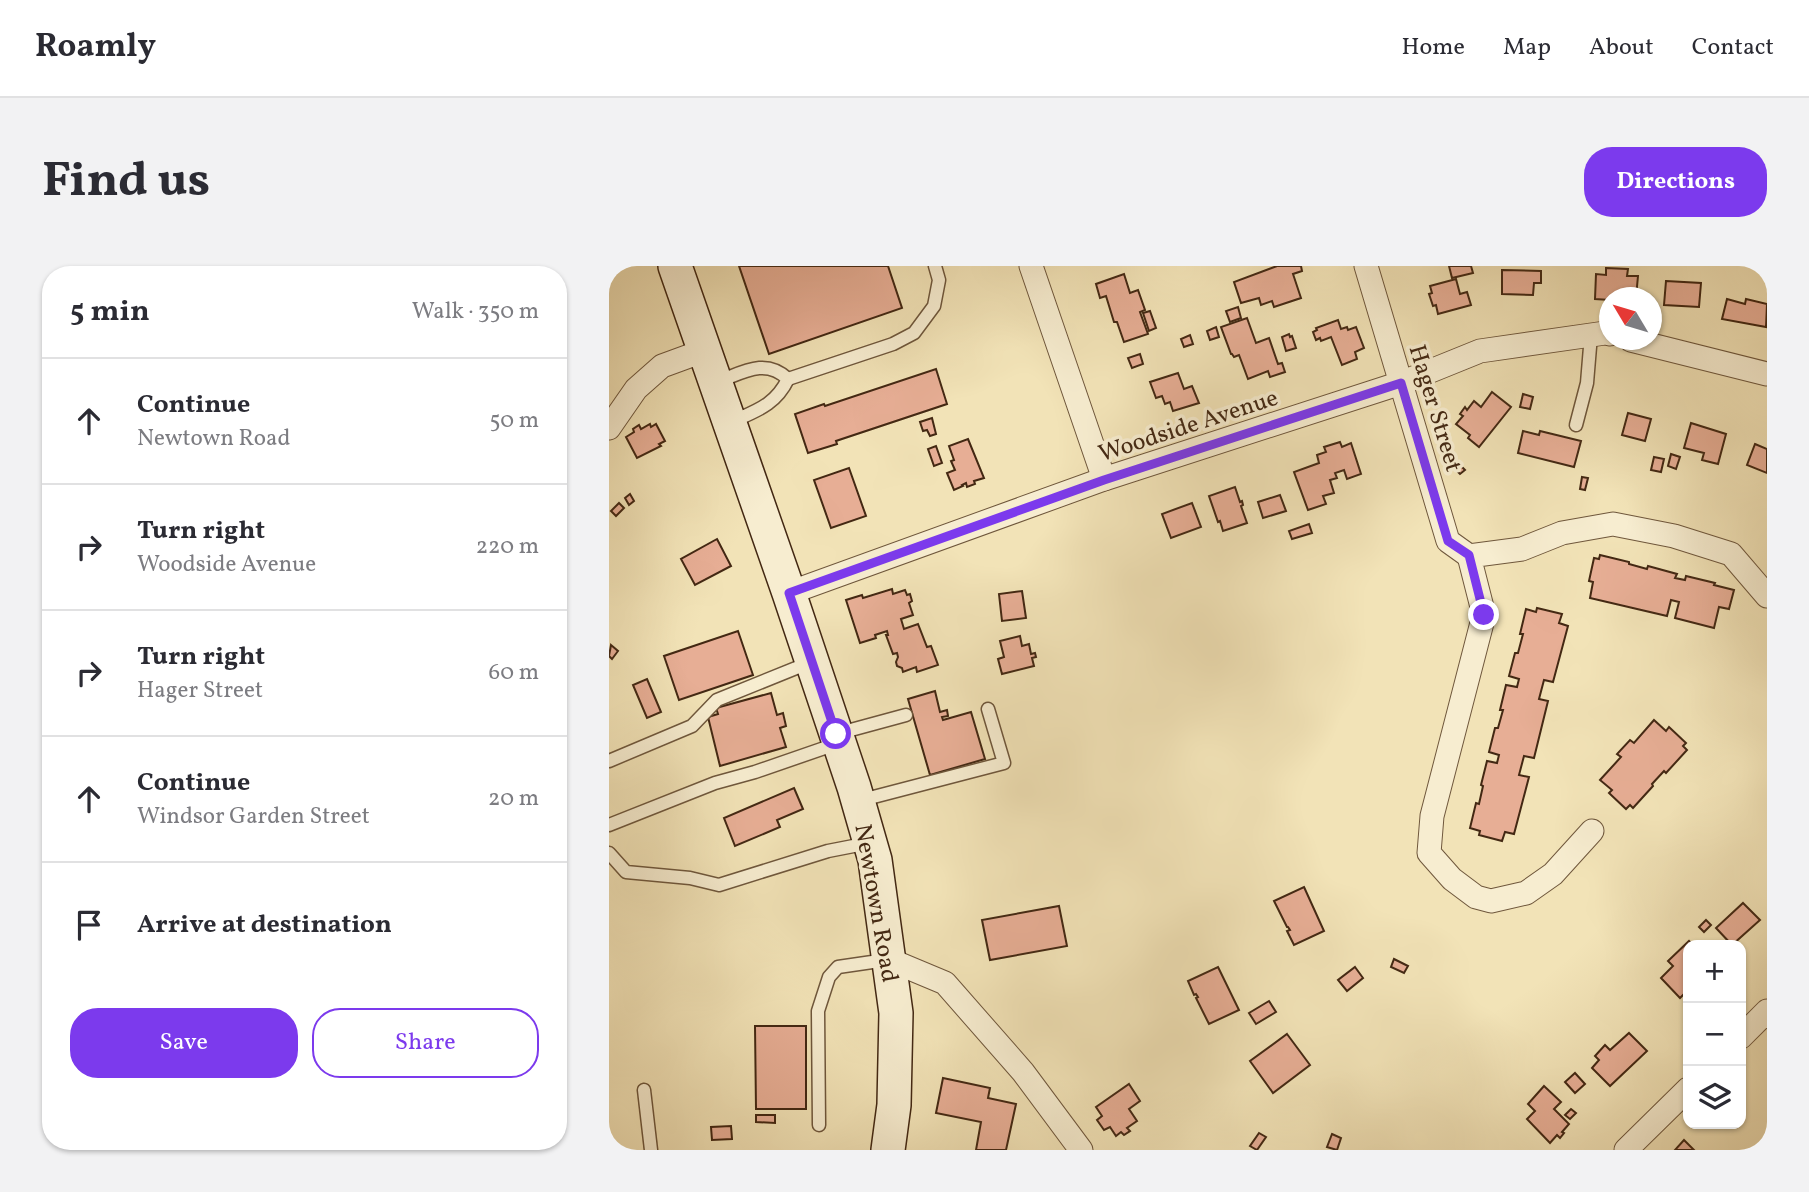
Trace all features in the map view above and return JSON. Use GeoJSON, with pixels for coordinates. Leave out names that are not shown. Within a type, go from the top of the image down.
{"type":"FeatureCollection","features":[{"type":"Feature","properties":{"kind":"main road","name":"Newtown Road"},"geometry":{"type":"LineString","coordinates":[[675,266],[812,661],[875,860],[896,1013],[894,1105],[888,1150]]}},
{"type":"Feature","properties":{"kind":"street"},"geometry":{"type":"LineString","coordinates":[[1031,266],[1104,480]]}},
{"type":"Feature","properties":{"kind":"street","name":"Hager Street"},"geometry":{"type":"LineString","coordinates":[[1366,266],[1448,541],[1469,555]]}},
{"type":"Feature","properties":{"kind":"street","name":"Woodside Avenue"},"geometry":{"type":"LineString","coordinates":[[789,593],[1104,480],[1401,383],[1480,351],[1599,335]]}},
{"type":"Feature","properties":{"kind":"street"},"geometry":{"type":"LineString","coordinates":[[1662,348],[1767,373]]}},
{"type":"Feature","properties":{"kind":"street"},"geometry":{"type":"LineString","coordinates":[[609,428],[636,389],[662,366],[703,351]]}},
{"type":"Feature","properties":{"kind":"street"},"geometry":{"type":"LineString","coordinates":[[1593,831],[1553,874],[1526,893],[1491,901],[1476,897],[1452,879],[1429,853],[1432,816],[1484,615],[1469,555],[1522,549],[1562,533],[1613,523],[1674,536],[1731,554],[1767,596]]}},
{"type":"Feature","properties":{"kind":"street"},"geometry":{"type":"LineString","coordinates":[[890,960],[945,983],[1023,1072],[1081,1150]]}},
{"type":"Feature","properties":{"kind":"street"},"geometry":{"type":"LineString","coordinates":[[1746,1032],[1767,1011]]}},
{"type":"Feature","properties":{"kind":"street"},"geometry":{"type":"LineString","coordinates":[[1626,1150],[1683,1094]]}},
{"type":"Feature","properties":{"kind":"lane"},"geometry":{"type":"LineString","coordinates":[[729,423],[768,406],[783,390],[788,379],[893,344],[914,333],[934,306],[939,280],[935,266]]}},
{"type":"Feature","properties":{"kind":"lane"},"geometry":{"type":"LineString","coordinates":[[1576,425],[1599,339]]}},
{"type":"Feature","properties":{"kind":"lane"},"geometry":{"type":"LineString","coordinates":[[715,383],[757,368],[771,368],[788,379]]}},
{"type":"Feature","properties":{"kind":"lane"},"geometry":{"type":"LineString","coordinates":[[609,761],[692,726],[717,700],[812,661]]}},
{"type":"Feature","properties":{"kind":"lane"},"geometry":{"type":"LineString","coordinates":[[858,801],[1004,762],[988,709]]}},
{"type":"Feature","properties":{"kind":"lane"},"geometry":{"type":"LineString","coordinates":[[609,825],[715,783],[755,772],[837,738],[907,715]]}},
{"type":"Feature","properties":{"kind":"lane"},"geometry":{"type":"LineString","coordinates":[[609,853],[626,872],[690,878],[719,885],[828,851],[870,843]]}},
{"type":"Feature","properties":{"kind":"lane"},"geometry":{"type":"LineString","coordinates":[[819,1125],[818,1011],[829,977],[838,967],[890,960]]}},
{"type":"Feature","properties":{"kind":"lane"},"geometry":{"type":"LineString","coordinates":[[643,1090],[651,1150]]}},
{"type":"Feature","properties":{"kind":"building"},"geometry":{"type":"Polygon","coordinates":[[[739,266],[888,266],[902,308],[769,354],[739,266]]]}},
{"type":"Feature","properties":{"kind":"building"},"geometry":{"type":"Polygon","coordinates":[[[1277,266],[1301,266],[1302,271],[1293,274],[1301,298],[1274,307],[1272,301],[1261,305],[1259,298],[1241,303],[1234,282],[1277,266]]]}},
{"type":"Feature","properties":{"kind":"building"},"geometry":{"type":"Polygon","coordinates":[[[1449,266],[1471,266],[1473,273],[1452,278],[1449,266]]]}},
{"type":"Feature","properties":{"kind":"building"},"geometry":{"type":"Polygon","coordinates":[[[1606,268],[1628,269],[1627,276],[1638,276],[1637,287],[1599,287],[1599,299],[1595,299],[1596,274],[1606,275],[1606,268]]]}},
{"type":"Feature","properties":{"kind":"building"},"geometry":{"type":"Polygon","coordinates":[[[1502,270],[1541,271],[1541,283],[1534,283],[1533,295],[1502,294],[1502,270]]]}},
{"type":"Feature","properties":{"kind":"building"},"geometry":{"type":"Polygon","coordinates":[[[1124,274],[1130,293],[1138,290],[1145,310],[1140,312],[1148,334],[1124,342],[1106,296],[1100,298],[1096,284],[1124,274]]]}},
{"type":"Feature","properties":{"kind":"building"},"geometry":{"type":"Polygon","coordinates":[[[1456,279],[1460,294],[1467,292],[1471,305],[1438,314],[1429,294],[1432,293],[1430,286],[1456,279]]]}},
{"type":"Feature","properties":{"kind":"building"},"geometry":{"type":"Polygon","coordinates":[[[1666,281],[1701,283],[1699,307],[1664,305],[1666,281]]]}},
{"type":"Feature","properties":{"kind":"building"},"geometry":{"type":"Polygon","coordinates":[[[1727,299],[1745,304],[1746,299],[1767,304],[1766,327],[1722,319],[1727,299]]]}},
{"type":"Feature","properties":{"kind":"building"},"geometry":{"type":"Polygon","coordinates":[[[1238,307],[1241,318],[1230,322],[1226,311],[1238,307]]]}},
{"type":"Feature","properties":{"kind":"building"},"geometry":{"type":"Polygon","coordinates":[[[1150,311],[1156,328],[1149,331],[1143,313],[1150,311]]]}},
{"type":"Feature","properties":{"kind":"building"},"geometry":{"type":"Polygon","coordinates":[[[1247,318],[1256,343],[1269,338],[1278,364],[1282,363],[1285,372],[1270,377],[1268,371],[1248,379],[1239,355],[1234,357],[1231,354],[1221,327],[1247,318]]]}},
{"type":"Feature","properties":{"kind":"building"},"geometry":{"type":"Polygon","coordinates":[[[1338,320],[1341,329],[1356,327],[1364,348],[1355,352],[1357,359],[1342,365],[1331,337],[1316,340],[1313,332],[1316,328],[1338,320]]]}},
{"type":"Feature","properties":{"kind":"building"},"geometry":{"type":"Polygon","coordinates":[[[1216,327],[1219,337],[1210,340],[1207,331],[1216,327]]]}},
{"type":"Feature","properties":{"kind":"building"},"geometry":{"type":"Polygon","coordinates":[[[1289,334],[1296,348],[1286,351],[1282,337],[1289,334]]]}},
{"type":"Feature","properties":{"kind":"building"},"geometry":{"type":"Polygon","coordinates":[[[1190,335],[1193,344],[1184,347],[1181,339],[1190,335]]]}},
{"type":"Feature","properties":{"kind":"building"},"geometry":{"type":"Polygon","coordinates":[[[1140,354],[1143,364],[1132,368],[1128,358],[1140,354]]]}},
{"type":"Feature","properties":{"kind":"building"},"geometry":{"type":"Polygon","coordinates":[[[936,369],[947,404],[808,453],[795,414],[936,369]]]}},
{"type":"Feature","properties":{"kind":"building"},"geometry":{"type":"Polygon","coordinates":[[[1178,373],[1184,389],[1192,386],[1199,403],[1173,411],[1170,402],[1165,404],[1162,396],[1156,398],[1150,382],[1178,373]]]}},
{"type":"Feature","properties":{"kind":"building"},"geometry":{"type":"Polygon","coordinates":[[[1492,392],[1511,407],[1479,447],[1468,438],[1470,435],[1456,424],[1463,416],[1460,414],[1465,407],[1467,410],[1474,401],[1481,407],[1492,392]]]}},
{"type":"Feature","properties":{"kind":"building"},"geometry":{"type":"Polygon","coordinates":[[[1523,394],[1533,397],[1530,409],[1520,407],[1523,394]]]}},
{"type":"Feature","properties":{"kind":"building"},"geometry":{"type":"Polygon","coordinates":[[[1628,413],[1651,419],[1645,441],[1622,435],[1628,413]]]}},
{"type":"Feature","properties":{"kind":"building"},"geometry":{"type":"Polygon","coordinates":[[[932,418],[936,434],[930,436],[927,430],[923,431],[920,422],[932,418]]]}},
{"type":"Feature","properties":{"kind":"building"},"geometry":{"type":"Polygon","coordinates":[[[1691,423],[1726,434],[1718,464],[1702,460],[1704,453],[1684,448],[1691,423]]]}},
{"type":"Feature","properties":{"kind":"building"},"geometry":{"type":"Polygon","coordinates":[[[650,424],[651,427],[656,424],[665,441],[659,444],[661,446],[637,458],[626,437],[639,425],[641,429],[650,424]]]}},
{"type":"Feature","properties":{"kind":"building"},"geometry":{"type":"Polygon","coordinates":[[[1523,431],[1539,435],[1540,431],[1581,441],[1574,467],[1518,453],[1523,431]]]}},
{"type":"Feature","properties":{"kind":"building"},"geometry":{"type":"Polygon","coordinates":[[[968,439],[984,478],[974,481],[975,484],[967,487],[966,483],[954,490],[947,473],[955,470],[949,446],[968,439]]]}},
{"type":"Feature","properties":{"kind":"building"},"geometry":{"type":"Polygon","coordinates":[[[1340,442],[1342,447],[1351,443],[1361,474],[1347,479],[1344,470],[1335,473],[1337,478],[1330,480],[1334,493],[1323,496],[1326,504],[1308,510],[1294,472],[1319,463],[1317,455],[1326,452],[1324,447],[1340,442]]]}},
{"type":"Feature","properties":{"kind":"building"},"geometry":{"type":"Polygon","coordinates":[[[1755,444],[1767,449],[1767,473],[1747,465],[1755,444]]]}},
{"type":"Feature","properties":{"kind":"building"},"geometry":{"type":"Polygon","coordinates":[[[936,446],[942,463],[934,466],[928,449],[936,446]]]}},
{"type":"Feature","properties":{"kind":"building"},"geometry":{"type":"Polygon","coordinates":[[[1671,454],[1680,457],[1676,469],[1668,466],[1671,454]]]}},
{"type":"Feature","properties":{"kind":"building"},"geometry":{"type":"Polygon","coordinates":[[[1654,457],[1664,459],[1661,472],[1651,470],[1654,457]]]}},
{"type":"Feature","properties":{"kind":"building"},"geometry":{"type":"Polygon","coordinates":[[[1460,465],[1465,470],[1460,474],[1455,469],[1460,465]]]}},
{"type":"Feature","properties":{"kind":"building"},"geometry":{"type":"Polygon","coordinates":[[[849,468],[866,516],[831,528],[814,480],[849,468]]]}},
{"type":"Feature","properties":{"kind":"building"},"geometry":{"type":"Polygon","coordinates":[[[1582,477],[1588,478],[1585,490],[1580,489],[1582,477]]]}},
{"type":"Feature","properties":{"kind":"building"},"geometry":{"type":"Polygon","coordinates":[[[1235,487],[1240,502],[1242,501],[1247,523],[1223,531],[1209,496],[1235,487]]]}},
{"type":"Feature","properties":{"kind":"building"},"geometry":{"type":"Polygon","coordinates":[[[630,494],[634,501],[629,505],[625,498],[630,494]]]}},
{"type":"Feature","properties":{"kind":"building"},"geometry":{"type":"Polygon","coordinates":[[[1280,495],[1286,511],[1263,518],[1258,502],[1280,495]]]}},
{"type":"Feature","properties":{"kind":"building"},"geometry":{"type":"Polygon","coordinates":[[[619,503],[624,508],[616,516],[611,511],[619,503]]]}},
{"type":"Feature","properties":{"kind":"building"},"geometry":{"type":"Polygon","coordinates":[[[1192,503],[1201,527],[1171,538],[1162,514],[1192,503]]]}},
{"type":"Feature","properties":{"kind":"building"},"geometry":{"type":"Polygon","coordinates":[[[1309,524],[1312,533],[1292,539],[1289,531],[1309,524]]]}},
{"type":"Feature","properties":{"kind":"building"},"geometry":{"type":"Polygon","coordinates":[[[717,539],[731,566],[695,585],[681,559],[717,539]]]}},
{"type":"Feature","properties":{"kind":"building"},"geometry":{"type":"Polygon","coordinates":[[[1600,555],[1647,569],[1648,566],[1677,574],[1675,578],[1685,580],[1686,576],[1734,590],[1729,609],[1719,607],[1714,628],[1675,618],[1679,602],[1671,600],[1667,616],[1590,598],[1593,582],[1589,581],[1594,558],[1599,559],[1600,555]]]}},
{"type":"Feature","properties":{"kind":"building"},"geometry":{"type":"Polygon","coordinates":[[[892,589],[893,594],[905,590],[907,595],[910,594],[912,601],[909,603],[913,615],[901,619],[904,629],[918,624],[938,665],[917,672],[916,667],[903,672],[902,668],[897,666],[897,653],[893,654],[887,631],[860,643],[846,600],[892,589]]]}},
{"type":"Feature","properties":{"kind":"building"},"geometry":{"type":"Polygon","coordinates":[[[1022,591],[1026,618],[1002,621],[999,594],[1022,591]]]}},
{"type":"Feature","properties":{"kind":"building"},"geometry":{"type":"Polygon","coordinates":[[[1537,608],[1562,614],[1559,623],[1568,626],[1553,682],[1544,680],[1539,699],[1548,701],[1534,758],[1524,756],[1519,775],[1529,777],[1514,834],[1505,832],[1502,841],[1479,835],[1480,831],[1470,828],[1476,803],[1479,804],[1487,761],[1497,763],[1499,755],[1489,752],[1503,710],[1500,710],[1506,685],[1517,687],[1519,679],[1509,676],[1523,634],[1520,634],[1526,609],[1536,612],[1537,608]]]}},
{"type":"Feature","properties":{"kind":"building"},"geometry":{"type":"Polygon","coordinates":[[[738,631],[753,675],[679,700],[664,656],[738,631]]]}},
{"type":"Feature","properties":{"kind":"building"},"geometry":{"type":"Polygon","coordinates":[[[1020,636],[1022,646],[1029,644],[1031,654],[1035,653],[1036,657],[1032,658],[1034,666],[1002,674],[998,659],[1004,657],[1000,641],[1020,636]]]}},
{"type":"Feature","properties":{"kind":"building"},"geometry":{"type":"Polygon","coordinates":[[[611,645],[618,651],[612,659],[609,656],[611,645]]]}},
{"type":"Feature","properties":{"kind":"building"},"geometry":{"type":"Polygon","coordinates":[[[647,679],[661,712],[647,718],[633,685],[647,679]]]}},
{"type":"Feature","properties":{"kind":"building"},"geometry":{"type":"Polygon","coordinates":[[[935,691],[940,712],[947,710],[948,716],[942,717],[943,720],[971,712],[985,759],[930,775],[908,699],[935,691]]]}},
{"type":"Feature","properties":{"kind":"building"},"geometry":{"type":"Polygon","coordinates":[[[771,693],[777,715],[783,713],[786,726],[780,728],[786,747],[720,766],[708,717],[718,714],[716,708],[771,693]]]}},
{"type":"Feature","properties":{"kind":"building"},"geometry":{"type":"Polygon","coordinates":[[[1654,720],[1666,731],[1669,727],[1686,743],[1683,746],[1687,750],[1666,773],[1664,771],[1633,808],[1630,805],[1626,809],[1609,793],[1612,790],[1600,780],[1621,757],[1617,754],[1630,740],[1634,743],[1654,720]]]}},
{"type":"Feature","properties":{"kind":"building"},"geometry":{"type":"Polygon","coordinates":[[[794,788],[803,809],[777,820],[780,827],[735,846],[724,818],[794,788]]]}},
{"type":"Feature","properties":{"kind":"building"},"geometry":{"type":"Polygon","coordinates":[[[1304,887],[1324,931],[1294,945],[1287,931],[1290,930],[1274,901],[1304,887]]]}},
{"type":"Feature","properties":{"kind":"building"},"geometry":{"type":"Polygon","coordinates":[[[1743,903],[1760,920],[1738,940],[1727,940],[1716,928],[1743,903]]]}},
{"type":"Feature","properties":{"kind":"building"},"geometry":{"type":"Polygon","coordinates":[[[1059,906],[1067,946],[990,960],[982,920],[1059,906]]]}},
{"type":"Feature","properties":{"kind":"building"},"geometry":{"type":"Polygon","coordinates":[[[1706,920],[1711,925],[1704,932],[1699,927],[1706,920]]]}},
{"type":"Feature","properties":{"kind":"building"},"geometry":{"type":"Polygon","coordinates":[[[1683,947],[1683,995],[1680,998],[1661,978],[1673,966],[1668,961],[1683,947]]]}},
{"type":"Feature","properties":{"kind":"building"},"geometry":{"type":"Polygon","coordinates":[[[1394,959],[1408,966],[1404,973],[1391,967],[1394,959]]]}},
{"type":"Feature","properties":{"kind":"building"},"geometry":{"type":"Polygon","coordinates":[[[1218,967],[1239,1010],[1209,1024],[1188,981],[1218,967]]]}},
{"type":"Feature","properties":{"kind":"building"},"geometry":{"type":"Polygon","coordinates":[[[1355,967],[1363,978],[1347,991],[1338,980],[1355,967]]]}},
{"type":"Feature","properties":{"kind":"building"},"geometry":{"type":"Polygon","coordinates":[[[1269,1001],[1276,1012],[1256,1024],[1249,1013],[1269,1001]]]}},
{"type":"Feature","properties":{"kind":"building"},"geometry":{"type":"Polygon","coordinates":[[[755,1026],[806,1026],[806,1109],[756,1109],[755,1026]]]}},
{"type":"Feature","properties":{"kind":"building"},"geometry":{"type":"Polygon","coordinates":[[[1629,1033],[1647,1051],[1610,1086],[1592,1068],[1599,1060],[1595,1056],[1605,1045],[1610,1050],[1629,1033]]]}},
{"type":"Feature","properties":{"kind":"building"},"geometry":{"type":"Polygon","coordinates":[[[1287,1034],[1310,1065],[1273,1093],[1250,1061],[1287,1034]]]}},
{"type":"Feature","properties":{"kind":"building"},"geometry":{"type":"Polygon","coordinates":[[[1575,1073],[1585,1084],[1575,1093],[1565,1082],[1575,1073]]]}},
{"type":"Feature","properties":{"kind":"building"},"geometry":{"type":"Polygon","coordinates":[[[943,1078],[990,1088],[988,1098],[1016,1104],[1006,1150],[976,1150],[981,1122],[936,1113],[943,1078]]]}},
{"type":"Feature","properties":{"kind":"building"},"geometry":{"type":"Polygon","coordinates":[[[1129,1084],[1140,1101],[1129,1109],[1137,1121],[1127,1128],[1130,1131],[1116,1136],[1110,1127],[1104,1130],[1097,1120],[1102,1116],[1096,1107],[1129,1084]]]}},
{"type":"Feature","properties":{"kind":"building"},"geometry":{"type":"Polygon","coordinates":[[[1544,1086],[1561,1102],[1554,1109],[1569,1124],[1560,1138],[1557,1135],[1550,1143],[1527,1119],[1535,1111],[1528,1104],[1544,1086]]]}},
{"type":"Feature","properties":{"kind":"building"},"geometry":{"type":"Polygon","coordinates":[[[1571,1109],[1576,1113],[1570,1119],[1565,1115],[1571,1109]]]}},
{"type":"Feature","properties":{"kind":"building"},"geometry":{"type":"Polygon","coordinates":[[[756,1115],[775,1115],[775,1123],[756,1122],[756,1115]]]}},
{"type":"Feature","properties":{"kind":"building"},"geometry":{"type":"Polygon","coordinates":[[[731,1126],[732,1139],[712,1140],[711,1127],[731,1126]]]}},
{"type":"Feature","properties":{"kind":"building"},"geometry":{"type":"Polygon","coordinates":[[[1259,1133],[1266,1137],[1257,1150],[1250,1146],[1259,1133]]]}},
{"type":"Feature","properties":{"kind":"building"},"geometry":{"type":"Polygon","coordinates":[[[1332,1134],[1341,1138],[1337,1150],[1327,1147],[1332,1134]]]}},
{"type":"Feature","properties":{"kind":"building"},"geometry":{"type":"Polygon","coordinates":[[[1684,1140],[1694,1150],[1675,1150],[1684,1140]]]}},
{"type":"Feature","properties":{"kind":"route"},"geometry":{"type":"LineString","coordinates":[[836,734],[789,593],[1104,480],[1401,383],[1448,541],[1469,555],[1484,615]]}}]}
